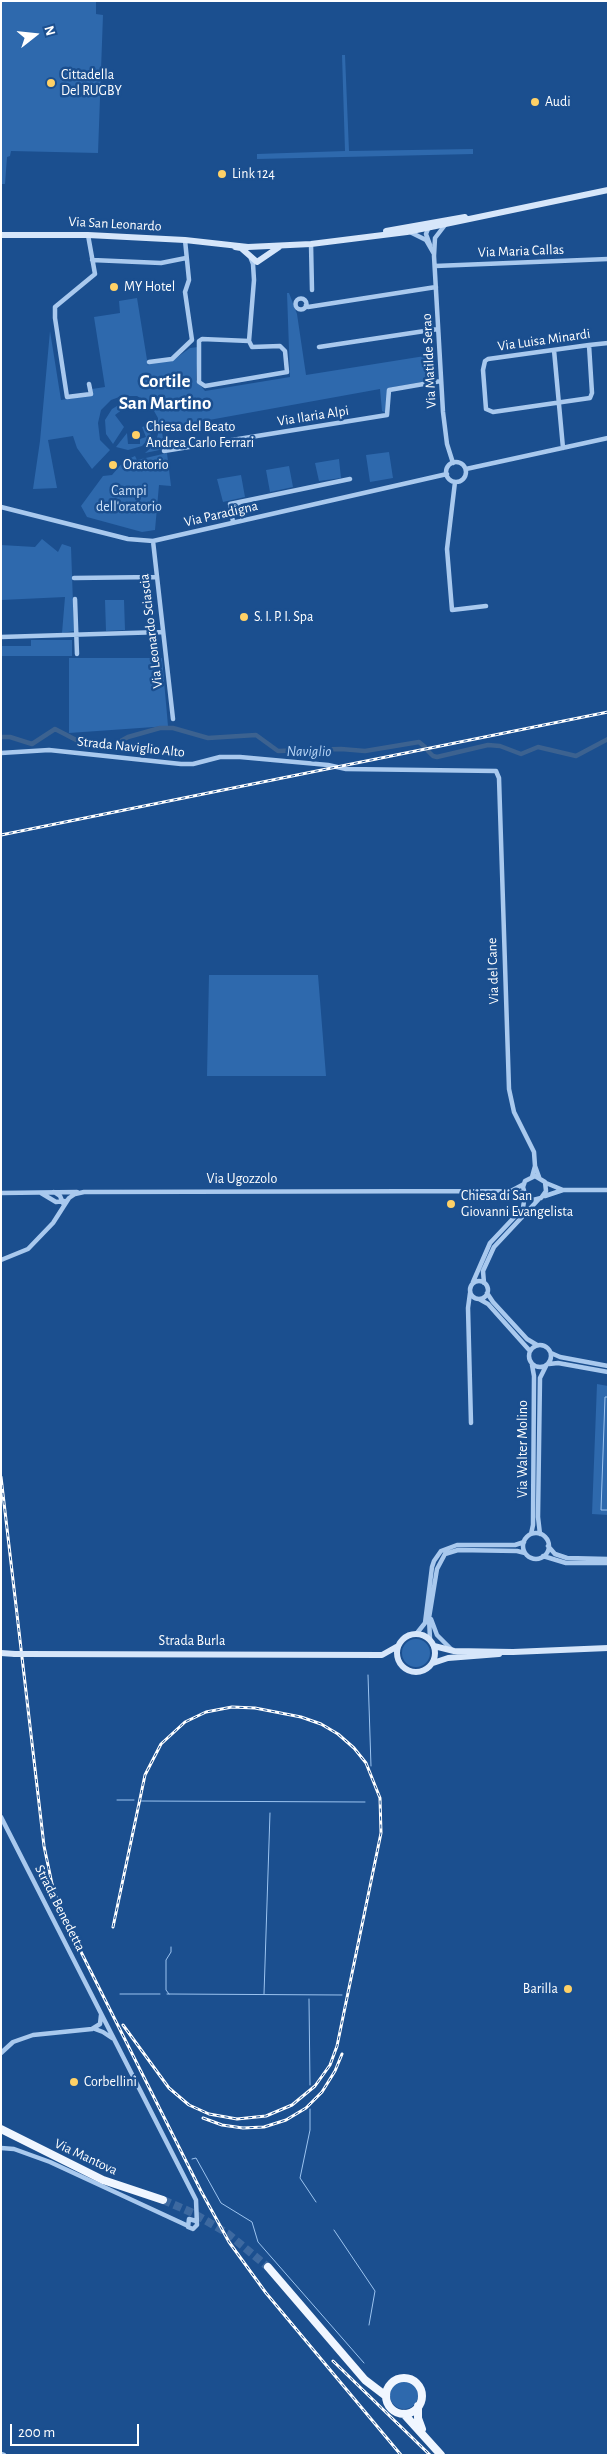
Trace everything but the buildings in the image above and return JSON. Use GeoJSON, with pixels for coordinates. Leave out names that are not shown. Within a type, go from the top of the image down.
{"type":"FeatureCollection","features":[{"type":"Feature","properties":{"kind":"main road"},"geometry":{"type":"LineString","coordinates":[[404,230],[428,228],[608,188]]}},
{"type":"Feature","properties":{"kind":"main road"},"geometry":{"type":"LineString","coordinates":[[263,260],[265,253],[258,246],[251,249],[250,258],[257,262],[263,260],[283,245],[351,240],[461,217],[503,211]]}},
{"type":"Feature","properties":{"kind":"main road","name":"Via San Leonardo"},"geometry":{"type":"LineString","coordinates":[[1,235],[88,235],[258,246],[283,245]]}},
{"type":"Feature","properties":{"kind":"main road","name":"Via San Leonardo"},"geometry":{"type":"LineString","coordinates":[[227,243],[241,248],[250,258]]}},
{"type":"Feature","properties":{"kind":"main road","name":"Strada Burla"},"geometry":{"type":"LineString","coordinates":[[382,1655],[398,1646],[405,1637],[416,1633],[432,1643],[454,1651],[513,1652]]}},
{"type":"Feature","properties":{"kind":"main road"},"geometry":{"type":"LineString","coordinates":[[432,1643],[435,1657],[433,1663]]}},
{"type":"Feature","properties":{"kind":"main road"},"geometry":{"type":"LineString","coordinates":[[398,1646],[398,1661]]}},
{"type":"Feature","properties":{"kind":"main road","name":"Strada Burla"},"geometry":{"type":"LineString","coordinates":[[1,1654],[382,1655],[398,1661],[407,1670],[418,1672],[427,1669],[433,1663],[448,1658],[513,1652],[608,1648]]}},
{"type":"Feature","properties":{"kind":"main road","name":"Via Mantova"},"geometry":{"type":"LineString","coordinates":[[1,2129],[103,2180],[163,2200]]}},
{"type":"Feature","properties":{"kind":"main road"},"geometry":{"type":"LineString","coordinates":[[268,2267],[365,2380],[386,2396],[390,2407],[396,2412],[404,2414],[412,2412],[418,2406]]}},
{"type":"Feature","properties":{"kind":"main road"},"geometry":{"type":"LineString","coordinates":[[365,2380],[376,2384],[390,2385],[400,2379],[414,2382],[421,2393],[418,2406],[419,2423],[428,2440]]}},
{"type":"Feature","properties":{"kind":"main road"},"geometry":{"type":"LineString","coordinates":[[386,2396],[390,2385]]}},
{"type":"Feature","properties":{"kind":"main road"},"geometry":{"type":"LineString","coordinates":[[404,2414],[441,2455]]}},
{"type":"Feature","properties":{"kind":"street"},"geometry":{"type":"LineString","coordinates":[[428,228],[431,225],[461,217]]}},
{"type":"Feature","properties":{"kind":"street"},"geometry":{"type":"LineString","coordinates":[[404,230],[419,235],[432,244],[438,232],[447,224]]}},
{"type":"Feature","properties":{"kind":"street","name":"Via Matilde Serao"},"geometry":{"type":"LineString","coordinates":[[428,228],[432,233],[435,266],[441,381],[447,444],[453,463]]}},
{"type":"Feature","properties":{"kind":"street"},"geometry":{"type":"LineString","coordinates":[[88,235],[95,274],[55,307],[55,318],[67,397],[91,394],[89,384]]}},
{"type":"Feature","properties":{"kind":"street"},"geometry":{"type":"LineString","coordinates":[[149,362],[172,359],[190,344],[192,340],[186,289],[189,280],[185,240]]}},
{"type":"Feature","properties":{"kind":"street"},"geometry":{"type":"LineString","coordinates":[[311,244],[312,290]]}},
{"type":"Feature","properties":{"kind":"street"},"geometry":{"type":"LineString","coordinates":[[92,260],[161,263],[186,258]]}},
{"type":"Feature","properties":{"kind":"street"},"geometry":{"type":"LineString","coordinates":[[249,342],[202,339],[199,341],[199,382],[205,386],[287,372],[285,352],[280,346],[252,347],[249,342],[254,280],[253,264],[250,258]]}},
{"type":"Feature","properties":{"kind":"street","name":"Via Maria Callas"},"geometry":{"type":"LineString","coordinates":[[435,266],[608,259]]}},
{"type":"Feature","properties":{"kind":"street"},"geometry":{"type":"LineString","coordinates":[[254,280],[263,260]]}},
{"type":"Feature","properties":{"kind":"street"},"geometry":{"type":"LineString","coordinates":[[306,305],[308,307],[436,287]]}},
{"type":"Feature","properties":{"kind":"street"},"geometry":{"type":"LineString","coordinates":[[319,347],[438,328]]}},
{"type":"Feature","properties":{"kind":"street","name":"Via Luisa Minardi"},"geometry":{"type":"LineString","coordinates":[[559,404],[490,412],[486,406],[483,370],[485,361],[608,343]]}},
{"type":"Feature","properties":{"kind":"street"},"geometry":{"type":"LineString","coordinates":[[559,404],[590,398],[592,393],[589,345]]}},
{"type":"Feature","properties":{"kind":"street"},"geometry":{"type":"LineString","coordinates":[[554,350],[563,448]]}},
{"type":"Feature","properties":{"kind":"street","name":"Via Ilaria Alpi"},"geometry":{"type":"LineString","coordinates":[[164,451],[387,415],[389,390],[441,381]]}},
{"type":"Feature","properties":{"kind":"street"},"geometry":{"type":"LineString","coordinates":[[466,469],[608,438]]}},
{"type":"Feature","properties":{"kind":"street"},"geometry":{"type":"LineString","coordinates":[[455,482],[447,474],[448,466],[453,463],[459,463],[466,469]]}},
{"type":"Feature","properties":{"kind":"street"},"geometry":{"type":"LineString","coordinates":[[455,482],[463,479],[466,469]]}},
{"type":"Feature","properties":{"kind":"street","name":"Via Paradigna"},"geometry":{"type":"LineString","coordinates":[[1,507],[128,539],[153,541],[447,474]]}},
{"type":"Feature","properties":{"kind":"street"},"geometry":{"type":"LineString","coordinates":[[234,522],[230,504],[350,479]]}},
{"type":"Feature","properties":{"kind":"street"},"geometry":{"type":"LineString","coordinates":[[455,482],[447,549],[452,610],[486,606]]}},
{"type":"Feature","properties":{"kind":"street"},"geometry":{"type":"LineString","coordinates":[[238,503],[243,520]]}},
{"type":"Feature","properties":{"kind":"street","name":"Via Leonardo Sciascia"},"geometry":{"type":"LineString","coordinates":[[153,541],[173,719]]}},
{"type":"Feature","properties":{"kind":"street"},"geometry":{"type":"LineString","coordinates":[[74,578],[156,577]]}},
{"type":"Feature","properties":{"kind":"street"},"geometry":{"type":"LineString","coordinates":[[76,599],[77,654]]}},
{"type":"Feature","properties":{"kind":"street"},"geometry":{"type":"LineString","coordinates":[[1,637],[162,632]]}},
{"type":"Feature","properties":{"kind":"street","name":"Strada Naviglio Alto"},"geometry":{"type":"LineString","coordinates":[[1,752],[52,750],[183,764],[220,757],[240,757],[328,764],[346,769],[490,769],[497,772]]}},
{"type":"Feature","properties":{"kind":"street","name":"Via del Cane"},"geometry":{"type":"LineString","coordinates":[[497,772],[499,778],[509,1089],[514,1112],[534,1152],[535,1166],[539,1177]]}},
{"type":"Feature","properties":{"kind":"street","name":"Via del Cane"},"geometry":{"type":"LineString","coordinates":[[532,1177],[535,1166]]}},
{"type":"Feature","properties":{"kind":"street"},"geometry":{"type":"LineString","coordinates":[[532,1177],[539,1177],[545,1182],[563,1190]]}},
{"type":"Feature","properties":{"kind":"street","name":"Via Ugozzolo"},"geometry":{"type":"LineString","coordinates":[[511,1191],[532,1177]]}},
{"type":"Feature","properties":{"kind":"street"},"geometry":{"type":"LineString","coordinates":[[545,1182],[546,1188],[541,1198],[494,1247],[483,1271],[487,1293],[492,1302],[527,1339],[537,1345],[547,1347],[551,1353],[560,1357],[608,1366]]}},
{"type":"Feature","properties":{"kind":"street"},"geometry":{"type":"LineString","coordinates":[[471,1423],[468,1308],[470,1287],[474,1282],[489,1245],[521,1211],[524,1204],[524,1184]]}},
{"type":"Feature","properties":{"kind":"street","name":"Via Ugozzolo"},"geometry":{"type":"LineString","coordinates":[[65,1203],[75,1194],[83,1192],[216,1190],[511,1191],[524,1193],[530,1199],[541,1198]]}},
{"type":"Feature","properties":{"kind":"street"},"geometry":{"type":"LineString","coordinates":[[541,1198],[563,1190],[608,1190]]}},
{"type":"Feature","properties":{"kind":"street"},"geometry":{"type":"LineString","coordinates":[[51,1192],[58,1194],[65,1203]]}},
{"type":"Feature","properties":{"kind":"street"},"geometry":{"type":"LineString","coordinates":[[1,1193],[83,1192]]}},
{"type":"Feature","properties":{"kind":"street"},"geometry":{"type":"LineString","coordinates":[[38,1193],[65,1203]]}},
{"type":"Feature","properties":{"kind":"street"},"geometry":{"type":"LineString","coordinates":[[52,1199],[56,1208],[56,1219]]}},
{"type":"Feature","properties":{"kind":"street"},"geometry":{"type":"LineString","coordinates":[[1,1260],[28,1249],[56,1219],[65,1203]]}},
{"type":"Feature","properties":{"kind":"street"},"geometry":{"type":"LineString","coordinates":[[474,1282],[484,1283]]}},
{"type":"Feature","properties":{"kind":"street"},"geometry":{"type":"LineString","coordinates":[[470,1293],[488,1304],[530,1351],[537,1345]]}},
{"type":"Feature","properties":{"kind":"street"},"geometry":{"type":"LineString","coordinates":[[468,1308],[487,1293]]}},
{"type":"Feature","properties":{"kind":"street","name":"Via Walter Molino"},"geometry":{"type":"LineString","coordinates":[[530,1351],[529,1358],[532,1365],[534,1384],[533,1525],[531,1534]]}},
{"type":"Feature","properties":{"kind":"street","name":"Via Walter Molino"},"geometry":{"type":"LineString","coordinates":[[540,1534],[538,1518],[540,1378],[551,1353]]}},
{"type":"Feature","properties":{"kind":"street"},"geometry":{"type":"LineString","coordinates":[[532,1365],[537,1368],[558,1362],[608,1372]]}},
{"type":"Feature","properties":{"kind":"street"},"geometry":{"type":"LineString","coordinates":[[416,1633],[425,1623],[432,1567],[441,1551],[457,1545],[515,1544],[524,1542],[531,1534],[540,1534],[546,1538],[548,1546],[555,1554],[566,1558],[608,1559]]}},
{"type":"Feature","properties":{"kind":"street"},"geometry":{"type":"LineString","coordinates":[[524,1542],[525,1553]]}},
{"type":"Feature","properties":{"kind":"street"},"geometry":{"type":"LineString","coordinates":[[543,1556],[548,1546]]}},
{"type":"Feature","properties":{"kind":"street"},"geometry":{"type":"LineString","coordinates":[[432,1643],[429,1629],[436,1569],[442,1557],[451,1551],[517,1550],[534,1559],[543,1556],[566,1563],[608,1564]]}},
{"type":"Feature","properties":{"kind":"street"},"geometry":{"type":"LineString","coordinates":[[431,1609],[433,1628],[437,1635],[454,1651]]}},
{"type":"Feature","properties":{"kind":"street","name":"Strada Benedetta"},"geometry":{"type":"LineString","coordinates":[[1,1817],[196,2200],[192,2224],[50,2162],[14,2149],[1,2148]]}},
{"type":"Feature","properties":{"kind":"street","name":"Strada Benedetta"},"geometry":{"type":"LineString","coordinates":[[100,2009],[100,2024],[103,2032]]}},
{"type":"Feature","properties":{"kind":"street","name":"Strada Benedetta"},"geometry":{"type":"LineString","coordinates":[[92,2029],[100,2024],[105,2025],[110,2031]]}},
{"type":"Feature","properties":{"kind":"street","name":"Strada Benedetta"},"geometry":{"type":"LineString","coordinates":[[1,2053],[13,2042],[33,2035],[92,2029],[103,2032],[116,2043]]}},
{"type":"Feature","properties":{"kind":"green space","name":"Cittadella Del RUGBY"},"geometry":{"type":"Polygon","coordinates":[[[1,1],[96,1],[96,14],[103,15],[98,153],[11,151],[10,156],[7,157],[5,184],[1,184],[1,1]]]}},
{"type":"Feature","properties":{"kind":"green space"},"geometry":{"type":"Polygon","coordinates":[[[342,55],[345,55],[349,151],[473,149],[473,154],[257,159],[257,154],[345,151],[342,55]]]}},
{"type":"Feature","properties":{"kind":"green space"},"geometry":{"type":"Polygon","coordinates":[[[287,293],[289,293],[297,314],[306,375],[431,355],[433,380],[388,388],[386,413],[382,411],[380,389],[198,422],[198,426],[162,431],[164,449],[145,453],[155,444],[158,434],[158,418],[150,404],[137,396],[122,396],[111,400],[101,410],[98,423],[100,440],[110,450],[92,469],[77,448],[73,436],[48,440],[57,488],[33,489],[40,441],[50,331],[61,400],[92,395],[92,389],[105,387],[94,317],[120,313],[119,301],[137,298],[148,366],[149,362],[172,361],[190,348],[198,347],[196,380],[205,391],[290,377],[287,293]]]}},
{"type":"Feature","properties":{"kind":"green space"},"geometry":{"type":"Polygon","coordinates":[[[122,403],[123,409],[115,415],[124,427],[113,444],[106,434],[105,420],[112,409],[122,403]]]}},
{"type":"Feature","properties":{"kind":"green space"},"geometry":{"type":"Polygon","coordinates":[[[152,424],[150,437],[142,446],[128,450],[116,447],[127,433],[128,444],[140,444],[140,439],[146,437],[142,427],[152,424]]]}},
{"type":"Feature","properties":{"kind":"green space"},"geometry":{"type":"Polygon","coordinates":[[[389,452],[393,478],[370,482],[366,455],[389,452]]]}},
{"type":"Feature","properties":{"kind":"green space","name":"Campi dell'oratorio"},"geometry":{"type":"Polygon","coordinates":[[[167,453],[171,486],[159,485],[155,530],[142,532],[87,517],[81,506],[103,476],[112,475],[124,461],[135,456],[137,460],[167,453]]]}},
{"type":"Feature","properties":{"kind":"green space"},"geometry":{"type":"Polygon","coordinates":[[[339,459],[341,478],[319,481],[315,463],[339,459]]]}},
{"type":"Feature","properties":{"kind":"green space"},"geometry":{"type":"Polygon","coordinates":[[[289,466],[293,487],[270,492],[266,470],[289,466]]]}},
{"type":"Feature","properties":{"kind":"green space"},"geometry":{"type":"Polygon","coordinates":[[[241,475],[245,497],[223,502],[217,479],[241,475]]]}},
{"type":"Feature","properties":{"kind":"green space"},"geometry":{"type":"Polygon","coordinates":[[[42,539],[58,552],[62,544],[71,547],[74,631],[62,633],[65,597],[1,600],[1,545],[35,547],[42,539]]]}},
{"type":"Feature","properties":{"kind":"green space"},"geometry":{"type":"Polygon","coordinates":[[[105,600],[124,600],[125,630],[106,631],[105,600]]]}},
{"type":"Feature","properties":{"kind":"green space"},"geometry":{"type":"Polygon","coordinates":[[[31,640],[72,640],[72,656],[1,656],[1,646],[31,646],[31,640]]]}},
{"type":"Feature","properties":{"kind":"green space"},"geometry":{"type":"Polygon","coordinates":[[[69,658],[162,658],[168,726],[69,733],[69,658]]]}},
{"type":"Feature","properties":{"kind":"green space"},"geometry":{"type":"Polygon","coordinates":[[[209,975],[318,975],[326,1076],[207,1076],[209,975]]]}},
{"type":"Feature","properties":{"kind":"green space"},"geometry":{"type":"Polygon","coordinates":[[[597,1384],[608,1386],[608,1515],[592,1514],[597,1384]]]}},
{"type":"Feature","properties":{"kind":"green space"},"geometry":{"type":"Polygon","coordinates":[[[416,1639],[426,1643],[430,1653],[426,1663],[416,1667],[406,1663],[402,1653],[406,1643],[416,1639]]]}},
{"type":"Feature","properties":{"kind":"green space"},"geometry":{"type":"Polygon","coordinates":[[[404,2381],[414,2385],[418,2395],[414,2405],[404,2409],[394,2405],[390,2395],[394,2385],[404,2381]]]}},
{"type":"Feature","properties":{"kind":"waterway","name":"Naviglio"},"geometry":{"type":"LineString","coordinates":[[1,737],[10,737],[32,744],[55,729],[82,743],[108,748],[128,737],[160,728],[173,728],[208,738],[256,735],[278,751],[341,749],[365,751],[419,742],[425,747]]}},
{"type":"Feature","properties":{"kind":"waterway","name":"Naviglio"},"geometry":{"type":"LineString","coordinates":[[428,751],[437,757],[488,745],[500,746],[521,754],[538,747],[576,756],[608,739]]}},
{"type":"Feature","properties":{"kind":"waterway"},"geometry":{"type":"LineString","coordinates":[[608,1397],[605,1397],[601,1510],[608,1510]]}},
{"type":"Feature","properties":{"kind":"waterway"},"geometry":{"type":"LineString","coordinates":[[368,1675],[371,1766]]}},
{"type":"Feature","properties":{"kind":"waterway"},"geometry":{"type":"LineString","coordinates":[[117,1800],[134,1800]]}},
{"type":"Feature","properties":{"kind":"waterway"},"geometry":{"type":"LineString","coordinates":[[140,1801],[365,1802]]}},
{"type":"Feature","properties":{"kind":"waterway"},"geometry":{"type":"LineString","coordinates":[[264,1994],[270,1813]]}},
{"type":"Feature","properties":{"kind":"waterway"},"geometry":{"type":"LineString","coordinates":[[169,1994],[166,1990],[166,1960],[171,1952],[171,1947]]}},
{"type":"Feature","properties":{"kind":"waterway"},"geometry":{"type":"LineString","coordinates":[[120,1994],[160,1994]]}},
{"type":"Feature","properties":{"kind":"waterway"},"geometry":{"type":"LineString","coordinates":[[167,1994],[342,1995]]}},
{"type":"Feature","properties":{"kind":"waterway"},"geometry":{"type":"LineString","coordinates":[[309,1999],[310,2085]]}},
{"type":"Feature","properties":{"kind":"waterway"},"geometry":{"type":"LineString","coordinates":[[310,2109],[310,2130],[300,2178],[316,2202]]}},
{"type":"Feature","properties":{"kind":"waterway"},"geometry":{"type":"LineString","coordinates":[[192,2159],[196,2158],[221,2203],[252,2222],[258,2242],[364,2363]]}},
{"type":"Feature","properties":{"kind":"waterway"},"geometry":{"type":"LineString","coordinates":[[334,2230],[375,2291],[369,2325]]}},
{"type":"Feature","properties":{"kind":"tunnel"},"geometry":{"type":"LineString","coordinates":[[163,2200],[193,2213],[227,2233],[268,2267]]}},
{"type":"Feature","properties":{"kind":"railway"},"geometry":{"type":"LineString","coordinates":[[1,835],[608,712]]}},
{"type":"Feature","properties":{"kind":"railway"},"geometry":{"type":"LineString","coordinates":[[1,1477],[44,1846],[52,1884],[64,1918],[201,2191],[229,2242],[266,2293],[401,2455]]}},
{"type":"Feature","properties":{"kind":"railway"},"geometry":{"type":"LineString","coordinates":[[113,1927],[145,1775],[161,1744],[185,1722],[206,1712],[232,1707],[255,1708],[301,1717],[321,1724],[338,1734],[354,1748],[366,1763],[380,1798],[381,1833],[337,2046],[330,2065],[315,2086],[292,2105],[266,2116],[237,2119],[209,2114],[189,2105],[169,2088],[123,2025]]}},
{"type":"Feature","properties":{"kind":"railway"},"geometry":{"type":"LineString","coordinates":[[203,2118],[222,2125],[243,2128],[264,2127],[286,2120],[306,2108],[322,2092],[335,2071],[342,2054]]}},
{"type":"Feature","properties":{"kind":"railway"},"geometry":{"type":"LineString","coordinates":[[333,2361],[430,2455]]}},
{"type":"Feature","properties":{"kind":"place","name":"Cittadella Del RUGBY"},"geometry":{"type":"Point","coordinates":[51,83]}},
{"type":"Feature","properties":{"kind":"place","name":"Audi"},"geometry":{"type":"Point","coordinates":[535,102]}},
{"type":"Feature","properties":{"kind":"place","name":"Link 124"},"geometry":{"type":"Point","coordinates":[222,174]}},
{"type":"Feature","properties":{"kind":"place","name":"MY Hotel"},"geometry":{"type":"Point","coordinates":[114,287]}},
{"type":"Feature","properties":{"kind":"place","name":"Chiesa del Beato Andrea Carlo Ferrari"},"geometry":{"type":"Point","coordinates":[136,435]}},
{"type":"Feature","properties":{"kind":"place","name":"Oratorio"},"geometry":{"type":"Point","coordinates":[113,465]}},
{"type":"Feature","properties":{"kind":"place","name":"S. I. P. I. Spa"},"geometry":{"type":"Point","coordinates":[244,617]}},
{"type":"Feature","properties":{"kind":"place","name":"Chiesa di San Giovanni Evangelista"},"geometry":{"type":"Point","coordinates":[451,1204]}},
{"type":"Feature","properties":{"kind":"place","name":"Barilla"},"geometry":{"type":"Point","coordinates":[568,1989]}},
{"type":"Feature","properties":{"kind":"place","name":"Corbellini"},"geometry":{"type":"Point","coordinates":[74,2082]}},
{"type":"Feature","properties":{"kind":"district","name":"Cortile San Martino"},"geometry":{"type":"Point","coordinates":[165,392]}}]}
